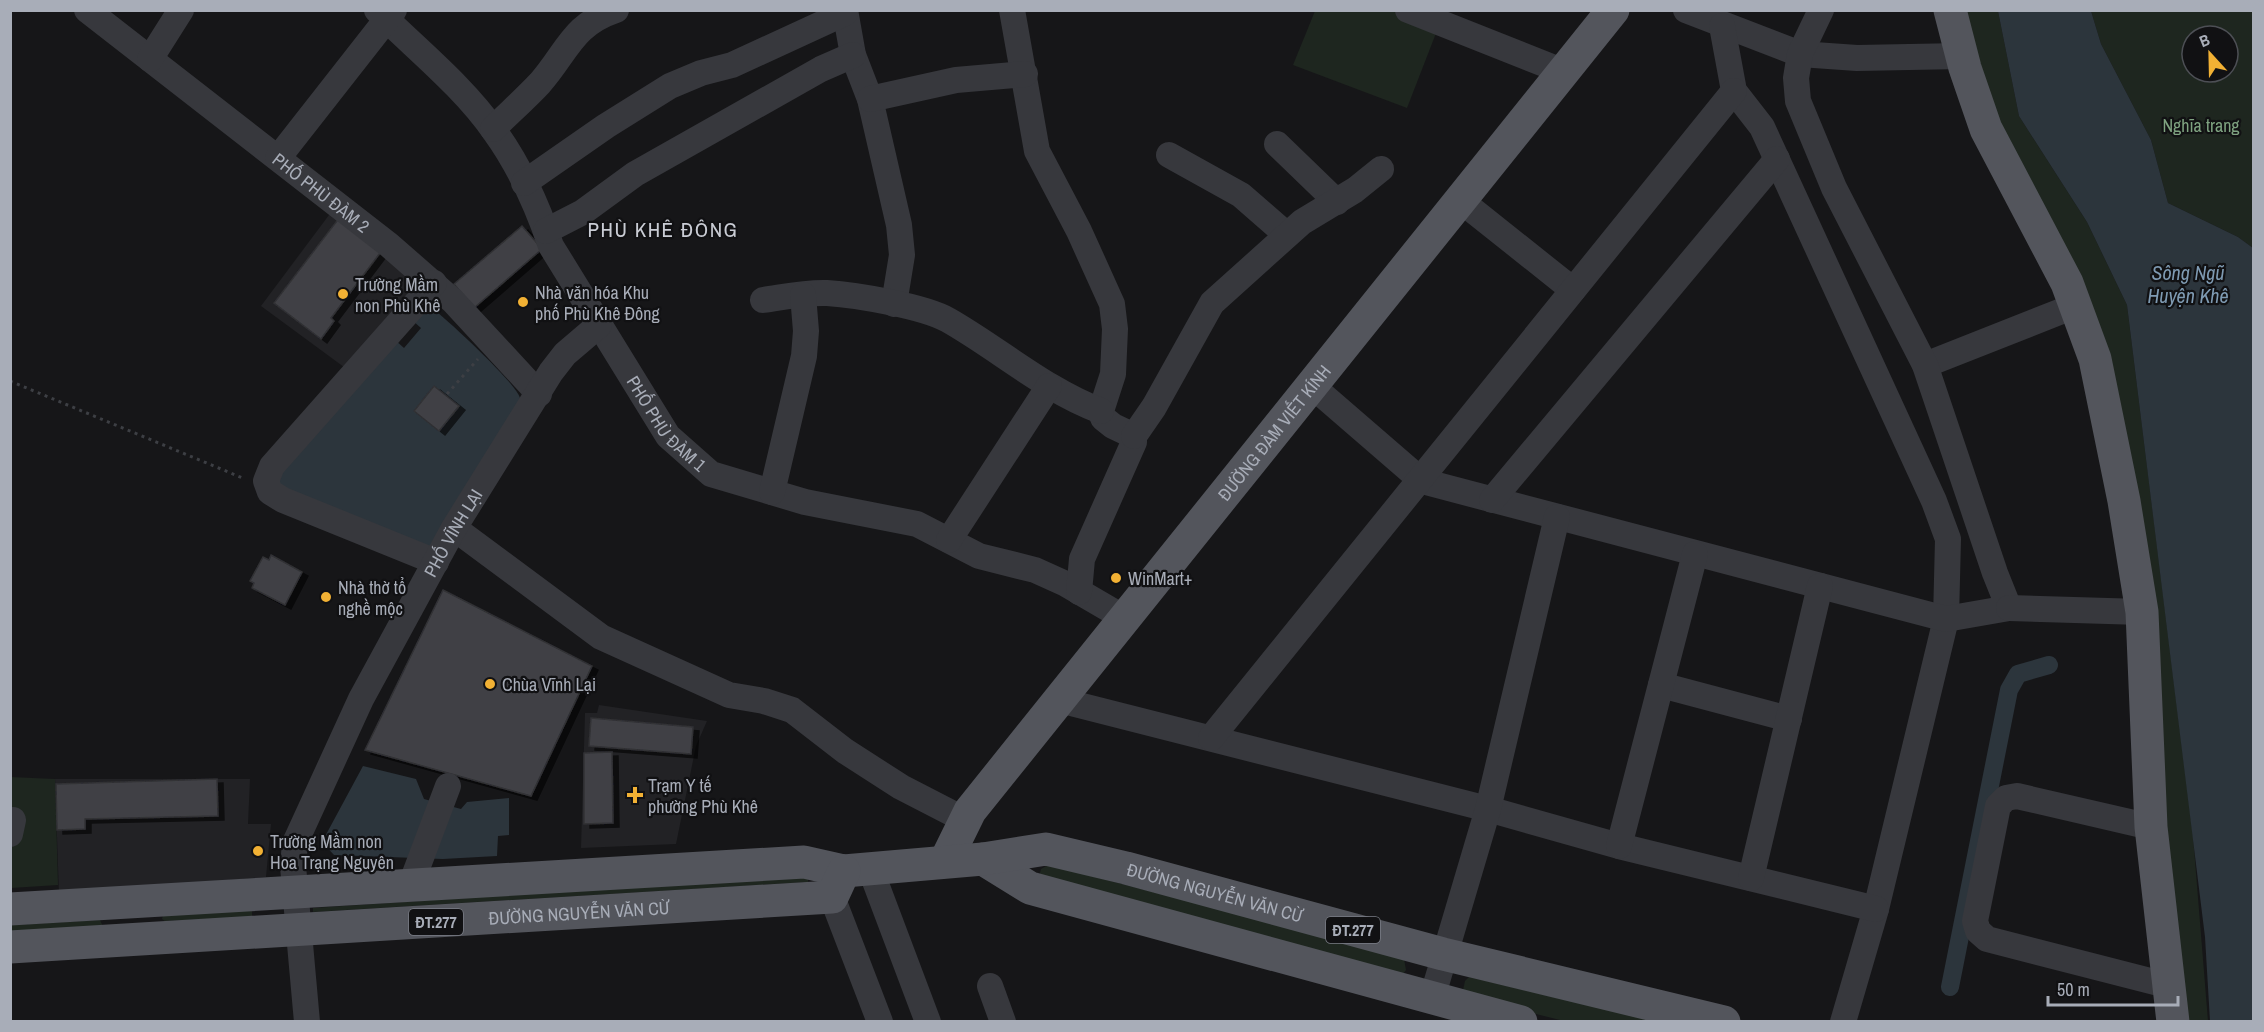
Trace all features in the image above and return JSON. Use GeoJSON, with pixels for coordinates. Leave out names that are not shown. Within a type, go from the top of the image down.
{"type":"FeatureCollection","features":[{"type":"Feature","properties":{"kind":"main road","name":"ĐƯỜNG ĐÀM VIẾT KÍNH"},"geometry":{"type":"LineString","coordinates":[[946,860],[965,820],[1059,700],[1613,10]]}},
{"type":"Feature","properties":{"kind":"main road"},"geometry":{"type":"LineString","coordinates":[[1950,10],[1962,56],[1986,129],[2041,229],[2077,305],[2095,359],[2124,501],[2142,612],[2151,827],[2173,1022]]}},
{"type":"Feature","properties":{"kind":"main road","name":"ĐƯỜNG NGUYỄN VĂN CỪ"},"geometry":{"type":"LineString","coordinates":[[10,946],[300,928],[373,926],[849,879],[946,860],[982,859],[1046,849],[1443,954],[1724,1022]]}},
{"type":"Feature","properties":{"kind":"main road","name":"ĐT.277"},"geometry":{"type":"LineString","coordinates":[[982,859],[1030,888],[1521,1022]]}},
{"type":"Feature","properties":{"kind":"main road","name":"ĐƯỜNG NGUYỄN VĂN CỪ"},"geometry":{"type":"LineString","coordinates":[[10,909],[295,894],[414,876],[804,862],[849,879]]}},
{"type":"Feature","properties":{"kind":"main road"},"geometry":{"type":"LineString","coordinates":[[132,902],[135,938]]}},
{"type":"Feature","properties":{"kind":"street","name":"PHỐ PHÙ ĐÀM 2"},"geometry":{"type":"LineString","coordinates":[[87,10],[434,283],[539,394]]}},
{"type":"Feature","properties":{"kind":"street"},"geometry":{"type":"LineString","coordinates":[[150,59],[181,10]]}},
{"type":"Feature","properties":{"kind":"street"},"geometry":{"type":"LineString","coordinates":[[1012,10],[1037,151],[1079,231],[1112,304],[1115,329],[1113,374],[1101,411],[1103,418],[1113,426],[1134,436]]}},
{"type":"Feature","properties":{"kind":"street"},"geometry":{"type":"LineString","coordinates":[[1408,10],[1562,71]]}},
{"type":"Feature","properties":{"kind":"street"},"geometry":{"type":"LineString","coordinates":[[1821,10],[1800,54],[1796,78],[1797,101],[1834,188],[1925,365],[2009,608]]}},
{"type":"Feature","properties":{"kind":"street"},"geometry":{"type":"LineString","coordinates":[[493,129],[541,81],[580,30],[600,12]]}},
{"type":"Feature","properties":{"kind":"street"},"geometry":{"type":"LineString","coordinates":[[524,183],[606,126],[670,86],[701,73],[732,65],[845,12],[853,55],[870,99],[899,225],[902,255],[894,304]]}},
{"type":"Feature","properties":{"kind":"street"},"geometry":{"type":"LineString","coordinates":[[278,158],[386,14]]}},
{"type":"Feature","properties":{"kind":"street","name":"PHỐ PHÙ ĐÀM 1"},"geometry":{"type":"LineString","coordinates":[[386,14],[493,129],[524,183],[551,246],[668,436],[711,474],[805,502],[917,525],[979,556],[1035,570],[1126,619]]}},
{"type":"Feature","properties":{"kind":"street"},"geometry":{"type":"LineString","coordinates":[[1704,16],[1800,54],[1857,58],[1962,56]]}},
{"type":"Feature","properties":{"kind":"street"},"geometry":{"type":"LineString","coordinates":[[1704,16],[1734,91],[1762,127],[1777,159],[1929,491],[1948,539],[1946,619],[1876,909],[1843,1022]]}},
{"type":"Feature","properties":{"kind":"street"},"geometry":{"type":"LineString","coordinates":[[546,231],[583,212],[635,174],[821,69],[853,55]]}},
{"type":"Feature","properties":{"kind":"street"},"geometry":{"type":"LineString","coordinates":[[870,99],[956,80],[1025,74]]}},
{"type":"Feature","properties":{"kind":"street"},"geometry":{"type":"LineString","coordinates":[[1211,738],[1422,481],[1734,91]]}},
{"type":"Feature","properties":{"kind":"street"},"geometry":{"type":"LineString","coordinates":[[1277,144],[1337,202]]}},
{"type":"Feature","properties":{"kind":"street"},"geometry":{"type":"LineString","coordinates":[[1169,155],[1241,195],[1287,235]]}},
{"type":"Feature","properties":{"kind":"street"},"geometry":{"type":"LineString","coordinates":[[1492,500],[1777,159]]}},
{"type":"Feature","properties":{"kind":"street"},"geometry":{"type":"LineString","coordinates":[[1079,592],[1082,559],[1134,442],[1134,436],[1154,407],[1212,303],[1302,222],[1337,202],[1381,169]]}},
{"type":"Feature","properties":{"kind":"street"},"geometry":{"type":"LineString","coordinates":[[1460,200],[1573,290]]}},
{"type":"Feature","properties":{"kind":"street"},"geometry":{"type":"LineString","coordinates":[[434,283],[272,466],[267,474],[266,488],[283,500],[436,562]]}},
{"type":"Feature","properties":{"kind":"street"},"geometry":{"type":"LineString","coordinates":[[763,300],[826,293],[894,304],[945,318],[1049,386],[1080,403],[1101,411]]}},
{"type":"Feature","properties":{"kind":"street"},"geometry":{"type":"LineString","coordinates":[[772,492],[804,356],[806,331],[802,295]]}},
{"type":"Feature","properties":{"kind":"street"},"geometry":{"type":"LineString","coordinates":[[1925,365],[2077,305]]}},
{"type":"Feature","properties":{"kind":"street","name":"PHỐ VĨNH LẠI"},"geometry":{"type":"LineString","coordinates":[[307,1022],[293,866],[296,843],[361,699],[454,528],[551,372],[565,354],[599,325]]}},
{"type":"Feature","properties":{"kind":"street"},"geometry":{"type":"LineString","coordinates":[[1311,385],[1422,481],[1946,619],[2009,608],[2142,612]]}},
{"type":"Feature","properties":{"kind":"street"},"geometry":{"type":"LineString","coordinates":[[949,540],[1049,386]]}},
{"type":"Feature","properties":{"kind":"street"},"geometry":{"type":"LineString","coordinates":[[1432,998],[1443,954],[1488,809],[1557,517]]}},
{"type":"Feature","properties":{"kind":"street"},"geometry":{"type":"LineString","coordinates":[[454,528],[602,637],[729,695],[764,701],[792,711],[844,751],[901,787],[965,820]]}},
{"type":"Feature","properties":{"kind":"street"},"geometry":{"type":"LineString","coordinates":[[1619,846],[1695,554]]}},
{"type":"Feature","properties":{"kind":"street"},"geometry":{"type":"LineString","coordinates":[[1751,878],[1820,586]]}},
{"type":"Feature","properties":{"kind":"street"},"geometry":{"type":"LineString","coordinates":[[1661,685],[1789,719]]}},
{"type":"Feature","properties":{"kind":"street"},"geometry":{"type":"LineString","coordinates":[[1059,700],[1488,809],[1619,846],[1876,909]]}},
{"type":"Feature","properties":{"kind":"street"},"geometry":{"type":"LineString","coordinates":[[414,876],[445,793]]}},
{"type":"Feature","properties":{"kind":"street"},"geometry":{"type":"LineString","coordinates":[[2151,827],[2017,796],[2006,798],[1998,806],[1975,921],[1978,931],[1987,939],[2170,986]]}},
{"type":"Feature","properties":{"kind":"street"},"geometry":{"type":"LineString","coordinates":[[849,879],[880,1022]]}},
{"type":"Feature","properties":{"kind":"street"},"geometry":{"type":"LineString","coordinates":[[849,879],[928,1022]]}},
{"type":"Feature","properties":{"kind":"street"},"geometry":{"type":"LineString","coordinates":[[990,986],[1003,1022]]}},
{"type":"Feature","properties":{"kind":"path"},"geometry":{"type":"LineString","coordinates":[[447,394],[492,343]]}},
{"type":"Feature","properties":{"kind":"path"},"geometry":{"type":"LineString","coordinates":[[10,381],[266,488]]}},
{"type":"Feature","properties":{"kind":"shaded area","name":"Trường Mầm non Phù Khê"},"geometry":{"type":"Polygon","coordinates":[[[335,207],[427,283],[348,370],[261,306],[335,207]]]}},
{"type":"Feature","properties":{"kind":"shaded area","name":"Trạm Y tế phường Phù Khê"},"geometry":{"type":"Polygon","coordinates":[[[599,705],[707,721],[696,746],[676,844],[581,848],[585,713],[597,713],[599,705]]]}},
{"type":"Feature","properties":{"kind":"shaded area"},"geometry":{"type":"Polygon","coordinates":[[[55,779],[250,779],[248,824],[271,824],[266,877],[59,894],[55,779]]]}},
{"type":"Feature","properties":{"kind":"green space"},"geometry":{"type":"Polygon","coordinates":[[[1315,11],[1392,11],[1438,28],[1407,108],[1293,65],[1315,11]]]}},
{"type":"Feature","properties":{"kind":"green space"},"geometry":{"type":"Polygon","coordinates":[[[1950,11],[1998,11],[2019,116],[2087,222],[2127,305],[2193,836],[2208,1021],[2173,1021],[2095,359],[1950,11]]]}},
{"type":"Feature","properties":{"kind":"green space","name":"Nghĩa trang"},"geometry":{"type":"Polygon","coordinates":[[[2091,11],[2253,11],[2253,248],[2238,237],[2168,203],[2151,140],[2101,44],[2091,11]]]}},
{"type":"Feature","properties":{"kind":"green space"},"geometry":{"type":"Polygon","coordinates":[[[10,777],[55,779],[58,885],[11,888],[10,777]]]}},
{"type":"Feature","properties":{"kind":"green space"},"geometry":{"type":"Polygon","coordinates":[[[1048,865],[1398,955],[1404,959],[1406,970],[1403,974],[1039,877],[1041,869],[1048,865]]]}},
{"type":"Feature","properties":{"kind":"green space"},"geometry":{"type":"Polygon","coordinates":[[[801,876],[808,879],[808,882],[313,912],[313,908],[801,876]]]}},
{"type":"Feature","properties":{"kind":"green space"},"geometry":{"type":"Polygon","coordinates":[[[252,910],[252,917],[165,921],[162,919],[163,915],[252,910]]]}},
{"type":"Feature","properties":{"kind":"green space"},"geometry":{"type":"Polygon","coordinates":[[[100,920],[103,927],[11,932],[11,925],[100,920]]]}},
{"type":"Feature","properties":{"kind":"green space"},"geometry":{"type":"Polygon","coordinates":[[[1469,977],[1654,1021],[1564,1021],[1492,1003],[1463,990],[1465,981],[1469,977]]]}},
{"type":"Feature","properties":{"kind":"water","name":"Sông Ngũ Huyện Khê"},"geometry":{"type":"Polygon","coordinates":[[[1998,11],[2091,11],[2101,44],[2151,140],[2168,203],[2238,237],[2253,248],[2253,1021],[2210,1021],[2205,937],[2127,305],[2087,222],[2019,116],[1998,11]]]}},
{"type":"Feature","properties":{"kind":"water"},"geometry":{"type":"Polygon","coordinates":[[[429,306],[494,365],[516,390],[520,398],[514,420],[435,547],[425,550],[276,485],[287,464],[395,340],[404,348],[421,328],[413,321],[429,306]]]}},
{"type":"Feature","properties":{"kind":"water"},"geometry":{"type":"Polygon","coordinates":[[[363,766],[416,779],[424,799],[461,809],[467,802],[509,798],[509,835],[498,836],[497,856],[443,859],[334,855],[322,842],[363,766]]]}},
{"type":"Feature","properties":{"kind":"building"},"geometry":{"type":"Polygon","coordinates":[[[340,217],[383,249],[331,318],[334,321],[321,339],[274,303],[340,217]]]}},
{"type":"Feature","properties":{"kind":"building"},"geometry":{"type":"Polygon","coordinates":[[[522,226],[542,249],[474,308],[454,284],[522,226]]]}},
{"type":"Feature","properties":{"kind":"building"},"geometry":{"type":"Polygon","coordinates":[[[434,386],[459,406],[439,431],[414,411],[434,386]]]}},
{"type":"Feature","properties":{"kind":"building"},"geometry":{"type":"Polygon","coordinates":[[[271,555],[302,572],[285,605],[252,588],[254,583],[250,581],[263,557],[269,560],[271,555]]]}},
{"type":"Feature","properties":{"kind":"building","name":"Chùa Vĩnh Lại"},"geometry":{"type":"Polygon","coordinates":[[[443,590],[592,666],[531,796],[365,750],[443,590]]]}},
{"type":"Feature","properties":{"kind":"building"},"geometry":{"type":"Polygon","coordinates":[[[591,718],[693,727],[691,754],[589,746],[591,718]]]}},
{"type":"Feature","properties":{"kind":"building"},"geometry":{"type":"Polygon","coordinates":[[[612,752],[613,823],[584,824],[584,753],[612,752]]]}},
{"type":"Feature","properties":{"kind":"building"},"geometry":{"type":"Polygon","coordinates":[[[217,779],[218,816],[85,819],[85,829],[57,830],[56,784],[217,779]]]}},
{"type":"Feature","properties":{"kind":"waterway"},"geometry":{"type":"LineString","coordinates":[[1950,987],[2009,690],[2018,674],[2049,665]]}},
{"type":"Feature","properties":{"kind":"place","name":"Trường Mầm non Phù Khê"},"geometry":{"type":"Point","coordinates":[343,294]}},
{"type":"Feature","properties":{"kind":"place","name":"Nhà văn hóa Khu phố Phù Khê Đông"},"geometry":{"type":"Point","coordinates":[523,302]}},
{"type":"Feature","properties":{"kind":"place","name":"WinMart+"},"geometry":{"type":"Point","coordinates":[1116,578]}},
{"type":"Feature","properties":{"kind":"place","name":"Nhà thờ tổ nghề mộc"},"geometry":{"type":"Point","coordinates":[326,597]}},
{"type":"Feature","properties":{"kind":"place","name":"Chùa Vĩnh Lại"},"geometry":{"type":"Point","coordinates":[490,684]}},
{"type":"Feature","properties":{"kind":"place","name":"Trạm Y tế phường Phù Khê"},"geometry":{"type":"Point","coordinates":[635,795]}},
{"type":"Feature","properties":{"kind":"place","name":"Trường Mầm non Hoa Trạng Nguyên"},"geometry":{"type":"Point","coordinates":[258,851]}},
{"type":"Feature","properties":{"kind":"district","name":"PHÙ KHÊ ĐÔNG"},"geometry":{"type":"Point","coordinates":[663,229]}}]}
